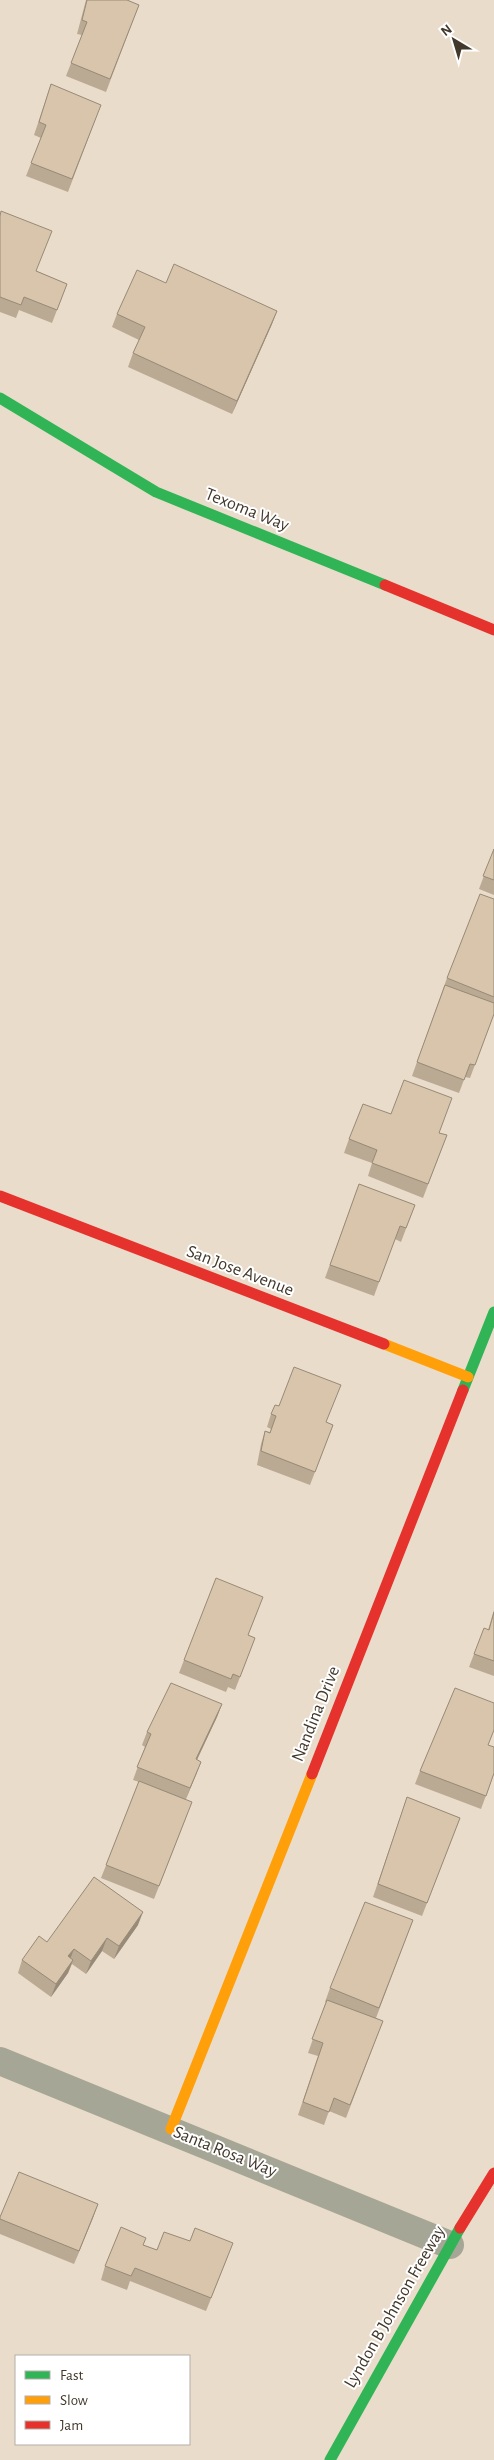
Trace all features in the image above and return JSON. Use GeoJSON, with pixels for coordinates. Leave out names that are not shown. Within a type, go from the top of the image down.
{"type":"FeatureCollection","features":[{"type":"Feature","properties":{"kind":"street","name":"Texoma Way"},"geometry":{"type":"LineString","coordinates":[[0,398],[156,492],[494,630]]}},
{"type":"Feature","properties":{"kind":"street","name":"San Jose Avenue"},"geometry":{"type":"LineString","coordinates":[[0,1196],[468,1377]]}},
{"type":"Feature","properties":{"kind":"street","name":"Nandina Drive"},"geometry":{"type":"LineString","coordinates":[[171,2129],[494,1312]]}},
{"type":"Feature","properties":{"kind":"street","name":"Santa Rosa Way"},"geometry":{"type":"LineString","coordinates":[[0,2061],[171,2129],[450,2245]]}},
{"type":"Feature","properties":{"kind":"street","name":"Lyndon B Johnson Freeway"},"geometry":{"type":"LineString","coordinates":[[330,2460],[450,2245],[494,2173]]}},
{"type":"Feature","properties":{"kind":"building"},"geometry":{"type":"Polygon","coordinates":[[[87,0],[127,0],[139,5],[110,79],[71,63],[87,22],[82,20],[87,0]]]}},
{"type":"Feature","properties":{"kind":"building"},"geometry":{"type":"Polygon","coordinates":[[[51,84],[101,105],[72,179],[31,163],[46,125],[39,122],[51,84]]]}},
{"type":"Feature","properties":{"kind":"building"},"geometry":{"type":"Polygon","coordinates":[[[1,211],[52,231],[36,271],[67,284],[57,310],[24,297],[21,305],[0,297],[1,211]]]}},
{"type":"Feature","properties":{"kind":"building"},"geometry":{"type":"Polygon","coordinates":[[[174,264],[277,311],[237,401],[133,353],[145,327],[117,314],[137,270],[166,283],[174,264]]]}},
{"type":"Feature","properties":{"kind":"building"},"geometry":{"type":"Polygon","coordinates":[[[494,849],[494,880],[483,876],[494,849]]]}},
{"type":"Feature","properties":{"kind":"building"},"geometry":{"type":"Polygon","coordinates":[[[480,894],[494,899],[494,997],[447,978],[480,894]]]}},
{"type":"Feature","properties":{"kind":"building"},"geometry":{"type":"Polygon","coordinates":[[[445,985],[494,1003],[494,1014],[475,1065],[470,1064],[464,1080],[417,1062],[445,985]]]}},
{"type":"Feature","properties":{"kind":"building"},"geometry":{"type":"Polygon","coordinates":[[[404,1080],[452,1098],[439,1133],[447,1135],[428,1184],[372,1163],[377,1150],[349,1139],[363,1104],[391,1114],[404,1080]]]}},
{"type":"Feature","properties":{"kind":"building"},"geometry":{"type":"Polygon","coordinates":[[[359,1184],[415,1205],[406,1228],[400,1226],[379,1282],[330,1265],[359,1184]]]}},
{"type":"Feature","properties":{"kind":"building"},"geometry":{"type":"Polygon","coordinates":[[[294,1367],[341,1385],[326,1422],[333,1425],[315,1472],[261,1451],[265,1431],[270,1433],[276,1416],[271,1414],[275,1405],[279,1406],[294,1367]]]}},
{"type":"Feature","properties":{"kind":"building"},"geometry":{"type":"Polygon","coordinates":[[[216,1578],[263,1597],[248,1635],[255,1638],[240,1677],[233,1674],[231,1679],[184,1660],[216,1578]]]}},
{"type":"Feature","properties":{"kind":"building"},"geometry":{"type":"Polygon","coordinates":[[[494,1612],[494,1661],[474,1654],[484,1628],[489,1630],[494,1612]]]}},
{"type":"Feature","properties":{"kind":"building"},"geometry":{"type":"Polygon","coordinates":[[[171,1683],[222,1704],[196,1759],[201,1762],[190,1788],[137,1767],[151,1734],[147,1732],[171,1683]]]}},
{"type":"Feature","properties":{"kind":"building"},"geometry":{"type":"Polygon","coordinates":[[[455,1688],[494,1703],[494,1730],[488,1745],[494,1747],[494,1773],[486,1796],[420,1771],[455,1688]]]}},
{"type":"Feature","properties":{"kind":"building"},"geometry":{"type":"Polygon","coordinates":[[[139,1781],[192,1802],[159,1886],[106,1865],[139,1781]]]}},
{"type":"Feature","properties":{"kind":"building"},"geometry":{"type":"Polygon","coordinates":[[[407,1797],[460,1818],[427,1903],[378,1884],[407,1797]]]}},
{"type":"Feature","properties":{"kind":"building"},"geometry":{"type":"Polygon","coordinates":[[[94,1877],[143,1912],[119,1946],[107,1938],[91,1961],[74,1949],[68,1956],[73,1960],[56,1984],[22,1960],[39,1936],[47,1942],[94,1877]]]}},
{"type":"Feature","properties":{"kind":"building"},"geometry":{"type":"Polygon","coordinates":[[[365,1902],[413,1920],[379,2008],[330,1988],[365,1902]]]}},
{"type":"Feature","properties":{"kind":"building"},"geometry":{"type":"Polygon","coordinates":[[[327,2000],[383,2021],[350,2105],[334,2098],[329,2112],[303,2102],[323,2043],[312,2039],[327,2000]]]}},
{"type":"Feature","properties":{"kind":"building"},"geometry":{"type":"Polygon","coordinates":[[[19,2172],[98,2204],[79,2251],[0,2219],[19,2172]]]}},
{"type":"Feature","properties":{"kind":"building"},"geometry":{"type":"Polygon","coordinates":[[[121,2227],[146,2238],[143,2245],[157,2250],[164,2232],[190,2241],[195,2228],[233,2243],[211,2298],[135,2268],[131,2276],[105,2266],[121,2227]]]}},
{"type":"Feature","properties":{"kind":"traffic: fast"},"geometry":{"type":"LineString","coordinates":[[0,398],[156,492],[385,585]]}},
{"type":"Feature","properties":{"kind":"traffic: fast"},"geometry":{"type":"LineString","coordinates":[[463,1390],[494,1312]]}},
{"type":"Feature","properties":{"kind":"traffic: fast"},"geometry":{"type":"LineString","coordinates":[[330,2460],[460,2228]]}},
{"type":"Feature","properties":{"kind":"traffic: slow"},"geometry":{"type":"LineString","coordinates":[[384,1344],[468,1377]]}},
{"type":"Feature","properties":{"kind":"traffic: slow"},"geometry":{"type":"LineString","coordinates":[[171,2129],[312,1774]]}},
{"type":"Feature","properties":{"kind":"traffic: jam"},"geometry":{"type":"LineString","coordinates":[[385,585],[494,630]]}},
{"type":"Feature","properties":{"kind":"traffic: jam"},"geometry":{"type":"LineString","coordinates":[[0,1196],[384,1344]]}},
{"type":"Feature","properties":{"kind":"traffic: jam"},"geometry":{"type":"LineString","coordinates":[[312,1774],[463,1390]]}},
{"type":"Feature","properties":{"kind":"traffic: jam"},"geometry":{"type":"LineString","coordinates":[[460,2228],[494,2173]]}}]}
